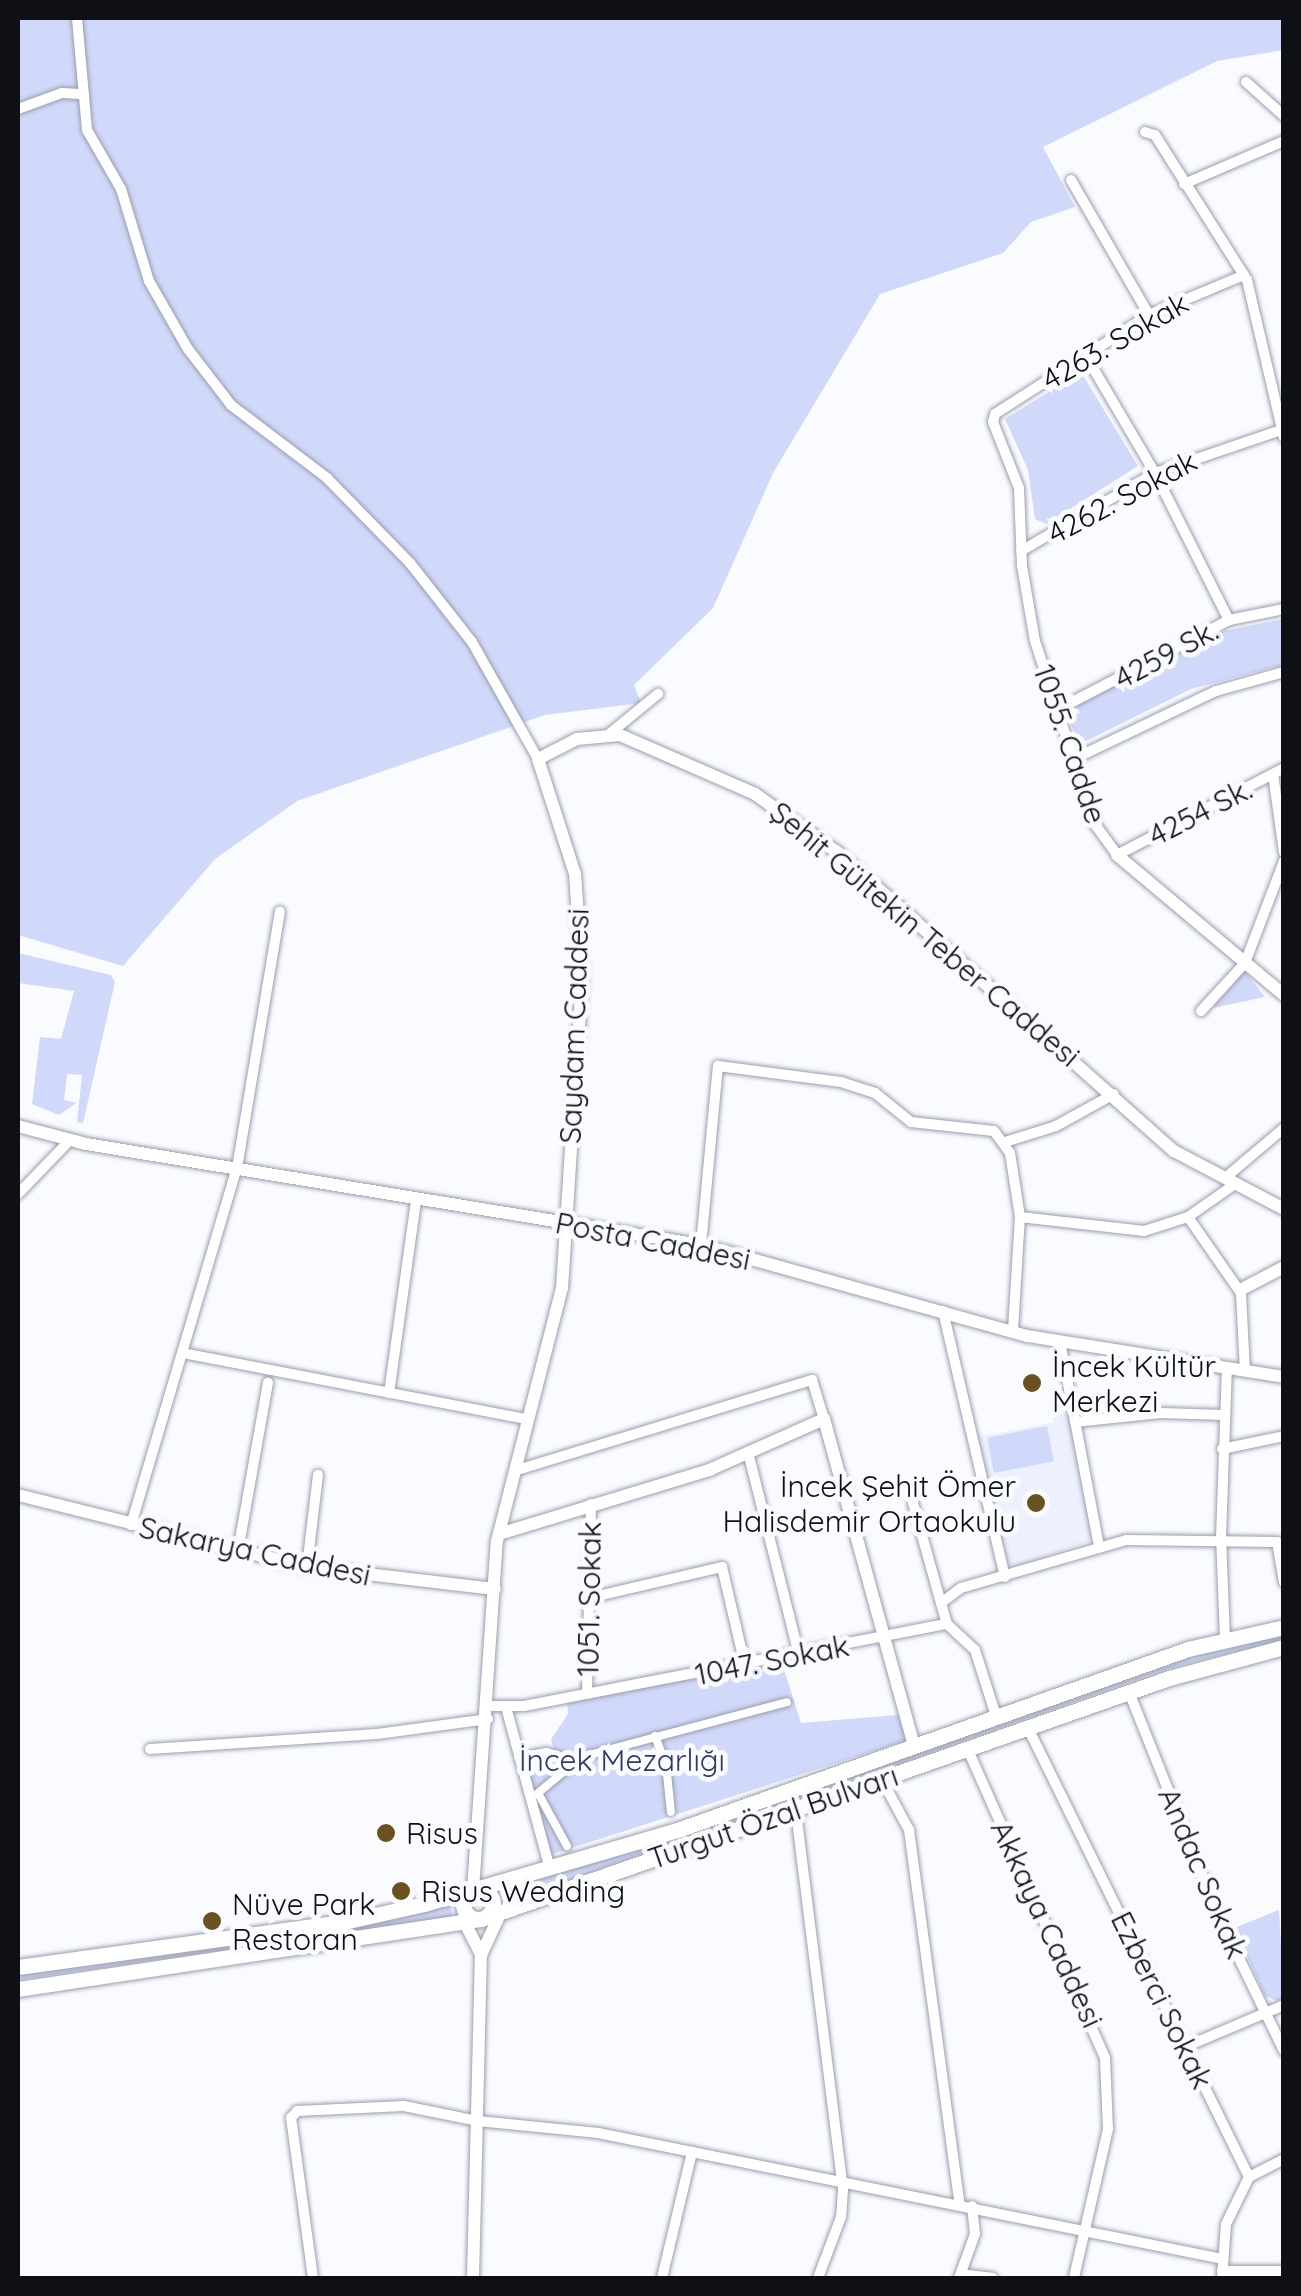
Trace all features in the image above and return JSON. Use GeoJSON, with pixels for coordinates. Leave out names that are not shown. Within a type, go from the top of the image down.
{"type":"FeatureCollection","features":[{"type":"Feature","properties":{"kind":"main road","name":"Turgut Özal Bulvarı"},"geometry":{"type":"LineString","coordinates":[[18,1967],[344,1922],[473,1890],[550,1869],[1225,1640],[1284,1627]]}},
{"type":"Feature","properties":{"kind":"main road","name":"Turgut Özal Bulvarı"},"geometry":{"type":"LineString","coordinates":[[18,1989],[500,1914],[1129,1692],[1284,1647]]}},
{"type":"Feature","properties":{"kind":"main road"},"geometry":{"type":"LineString","coordinates":[[473,1890],[493,1900],[490,1914],[473,1921]]}},
{"type":"Feature","properties":{"kind":"street","name":"Saydam Caddesi"},"geometry":{"type":"LineString","coordinates":[[77,18],[87,130],[121,189],[150,281],[206,375],[247,418],[327,478],[388,537],[472,642],[538,759],[569,848],[581,915],[562,1288],[498,1534],[489,1713],[473,1890]]}},
{"type":"Feature","properties":{"kind":"street"},"geometry":{"type":"LineString","coordinates":[[1246,82],[1284,116]]}},
{"type":"Feature","properties":{"kind":"street"},"geometry":{"type":"LineString","coordinates":[[18,109],[62,93],[84,94]]}},
{"type":"Feature","properties":{"kind":"street"},"geometry":{"type":"LineString","coordinates":[[1145,132],[1155,136],[1244,274],[1282,434]]}},
{"type":"Feature","properties":{"kind":"street"},"geometry":{"type":"LineString","coordinates":[[1184,184],[1284,141]]}},
{"type":"Feature","properties":{"kind":"street"},"geometry":{"type":"LineString","coordinates":[[1072,180],[1149,315]]}},
{"type":"Feature","properties":{"kind":"street","name":"4263. Sokak"},"geometry":{"type":"LineString","coordinates":[[992,417],[1149,315],[1244,274]]}},
{"type":"Feature","properties":{"kind":"street"},"geometry":{"type":"LineString","coordinates":[[1086,356],[1155,473],[1229,620]]}},
{"type":"Feature","properties":{"kind":"street","name":"1055. Cadde"},"geometry":{"type":"LineString","coordinates":[[992,417],[1019,488],[1030,620],[1094,823],[1116,856],[1284,995]]}},
{"type":"Feature","properties":{"kind":"street","name":"4262. Sokak"},"geometry":{"type":"LineString","coordinates":[[1022,551],[1155,473],[1282,434]]}},
{"type":"Feature","properties":{"kind":"street","name":"4259 Sk."},"geometry":{"type":"LineString","coordinates":[[1059,709],[1229,620],[1280,609]]}},
{"type":"Feature","properties":{"kind":"street"},"geometry":{"type":"LineString","coordinates":[[1076,758],[1216,691],[1284,672]]}},
{"type":"Feature","properties":{"kind":"street"},"geometry":{"type":"LineString","coordinates":[[538,759],[577,739],[608,735],[658,694]]}},
{"type":"Feature","properties":{"kind":"street","name":"Şehit Gültekin Teber Caddesi"},"geometry":{"type":"LineString","coordinates":[[608,735],[636,739],[781,810],[1114,1094],[1174,1150],[1284,1210]]}},
{"type":"Feature","properties":{"kind":"street"},"geometry":{"type":"LineString","coordinates":[[1278,771],[1284,852]]}},
{"type":"Feature","properties":{"kind":"street","name":"4254 Sk."},"geometry":{"type":"LineString","coordinates":[[1116,856],[1278,771]]}},
{"type":"Feature","properties":{"kind":"street"},"geometry":{"type":"LineString","coordinates":[[1201,1011],[1245,964],[1284,861]]}},
{"type":"Feature","properties":{"kind":"street"},"geometry":{"type":"LineString","coordinates":[[131,1525],[237,1168],[280,912]]}},
{"type":"Feature","properties":{"kind":"street"},"geometry":{"type":"LineString","coordinates":[[701,1245],[718,1066],[855,1086],[875,1092],[905,1120],[984,1128],[1005,1142],[1020,1217],[1013,1330]]}},
{"type":"Feature","properties":{"kind":"street"},"geometry":{"type":"LineString","coordinates":[[1005,1142],[1056,1126],[1114,1094]]}},
{"type":"Feature","properties":{"kind":"street","name":"Posta Caddesi"},"geometry":{"type":"LineString","coordinates":[[18,1126],[70,1140],[701,1245],[1060,1342],[1284,1376]]}},
{"type":"Feature","properties":{"kind":"street"},"geometry":{"type":"LineString","coordinates":[[1020,1217],[1129,1232],[1188,1217],[1284,1128]]}},
{"type":"Feature","properties":{"kind":"street"},"geometry":{"type":"LineString","coordinates":[[18,1194],[70,1140]]}},
{"type":"Feature","properties":{"kind":"street"},"geometry":{"type":"LineString","coordinates":[[389,1393],[416,1200]]}},
{"type":"Feature","properties":{"kind":"street"},"geometry":{"type":"LineString","coordinates":[[1188,1217],[1240,1290],[1248,1334],[1245,1371]]}},
{"type":"Feature","properties":{"kind":"street"},"geometry":{"type":"LineString","coordinates":[[1240,1290],[1284,1268]]}},
{"type":"Feature","properties":{"kind":"street"},"geometry":{"type":"LineString","coordinates":[[943,1311],[1005,1577]]}},
{"type":"Feature","properties":{"kind":"street"},"geometry":{"type":"LineString","coordinates":[[1060,1342],[1099,1547]]}},
{"type":"Feature","properties":{"kind":"street"},"geometry":{"type":"LineString","coordinates":[[184,1353],[527,1419]]}},
{"type":"Feature","properties":{"kind":"street"},"geometry":{"type":"LineString","coordinates":[[1225,1640],[1221,1538],[1227,1369]]}},
{"type":"Feature","properties":{"kind":"street"},"geometry":{"type":"LineString","coordinates":[[514,1472],[812,1380],[914,1746]]}},
{"type":"Feature","properties":{"kind":"street"},"geometry":{"type":"LineString","coordinates":[[238,1551],[268,1383]]}},
{"type":"Feature","properties":{"kind":"street"},"geometry":{"type":"LineString","coordinates":[[1076,1422],[1161,1412],[1224,1415]]}},
{"type":"Feature","properties":{"kind":"street"},"geometry":{"type":"LineString","coordinates":[[498,1534],[748,1452],[824,1419]]}},
{"type":"Feature","properties":{"kind":"street"},"geometry":{"type":"LineString","coordinates":[[1222,1449],[1284,1436]]}},
{"type":"Feature","properties":{"kind":"street"},"geometry":{"type":"LineString","coordinates":[[748,1452],[798,1654]]}},
{"type":"Feature","properties":{"kind":"street"},"geometry":{"type":"LineString","coordinates":[[306,1568],[318,1476]]}},
{"type":"Feature","properties":{"kind":"street","name":"Sakarya Caddesi"},"geometry":{"type":"LineString","coordinates":[[18,1495],[306,1568],[495,1589]]}},
{"type":"Feature","properties":{"kind":"street"},"geometry":{"type":"LineString","coordinates":[[912,1502],[947,1624],[976,1650],[996,1716]]}},
{"type":"Feature","properties":{"kind":"street","name":"1051. Sokak"},"geometry":{"type":"LineString","coordinates":[[587,1694],[591,1504]]}},
{"type":"Feature","properties":{"kind":"street"},"geometry":{"type":"LineString","coordinates":[[941,1603],[961,1588],[1126,1540],[1221,1538],[1280,1542],[1284,1582]]}},
{"type":"Feature","properties":{"kind":"street"},"geometry":{"type":"LineString","coordinates":[[589,1598],[722,1567],[745,1665]]}},
{"type":"Feature","properties":{"kind":"street","name":"1047. Sokak"},"geometry":{"type":"LineString","coordinates":[[150,1749],[377,1734],[947,1624]]}},
{"type":"Feature","properties":{"kind":"street","name":"Andac Sokak"},"geometry":{"type":"LineString","coordinates":[[1129,1692],[1264,2013],[1284,2051]]}},
{"type":"Feature","properties":{"kind":"street"},"geometry":{"type":"LineString","coordinates":[[566,1846],[538,1793],[576,1761],[787,1702]]}},
{"type":"Feature","properties":{"kind":"street"},"geometry":{"type":"LineString","coordinates":[[506,1707],[515,1758],[550,1869]]}},
{"type":"Feature","properties":{"kind":"street","name":"Ezberci Sokak"},"geometry":{"type":"LineString","coordinates":[[1028,1728],[1249,2177]]}},
{"type":"Feature","properties":{"kind":"street"},"geometry":{"type":"LineString","coordinates":[[655,1736],[666,1764],[671,1812]]}},
{"type":"Feature","properties":{"kind":"street","name":"Akkaya Caddesi"},"geometry":{"type":"LineString","coordinates":[[968,1750],[1105,2058],[1108,2130],[1074,2278]]}},
{"type":"Feature","properties":{"kind":"street"},"geometry":{"type":"LineString","coordinates":[[515,1758],[551,1752],[576,1761]]}},
{"type":"Feature","properties":{"kind":"street"},"geometry":{"type":"LineString","coordinates":[[882,1780],[909,1830],[959,2202]]}},
{"type":"Feature","properties":{"kind":"street"},"geometry":{"type":"LineString","coordinates":[[796,1812],[842,2181],[842,2217],[818,2278]]}},
{"type":"Feature","properties":{"kind":"street"},"geometry":{"type":"LineString","coordinates":[[481,1954],[500,1914]]}},
{"type":"Feature","properties":{"kind":"street"},"geometry":{"type":"LineString","coordinates":[[473,1921],[481,1954],[473,2278]]}},
{"type":"Feature","properties":{"kind":"street"},"geometry":{"type":"LineString","coordinates":[[1185,2047],[1284,2005]]}},
{"type":"Feature","properties":{"kind":"street"},"geometry":{"type":"LineString","coordinates":[[313,2278],[288,2128],[294,2114],[404,2106],[478,2122],[598,2133],[959,2202],[1086,2231],[1222,2269],[1284,2271]]}},
{"type":"Feature","properties":{"kind":"street"},"geometry":{"type":"LineString","coordinates":[[662,2278],[692,2152]]}},
{"type":"Feature","properties":{"kind":"street"},"geometry":{"type":"LineString","coordinates":[[1222,2269],[1226,2224],[1249,2177],[1284,2159]]}},
{"type":"Feature","properties":{"kind":"street"},"geometry":{"type":"LineString","coordinates":[[972,2206],[974,2234],[960,2276],[993,2278]]}},
{"type":"Feature","properties":{"kind":"shaded area"},"geometry":{"type":"Polygon","coordinates":[[[1069,1412],[1092,1540],[1013,1567],[1007,1562],[978,1437],[1053,1422],[1053,1415],[1069,1412]]]}},
{"type":"Feature","properties":{"kind":"green space"},"geometry":{"type":"Polygon","coordinates":[[[18,18],[1283,18],[1284,50],[1217,61],[1043,147],[1075,207],[1031,222],[1003,253],[880,294],[773,473],[713,608],[634,685],[641,703],[545,715],[297,801],[215,859],[123,966],[18,935],[18,18]]]}},
{"type":"Feature","properties":{"kind":"green space"},"geometry":{"type":"Polygon","coordinates":[[[1081,372],[1138,466],[1046,524],[1035,519],[1028,470],[1005,419],[1081,372]]]}},
{"type":"Feature","properties":{"kind":"green space"},"geometry":{"type":"Polygon","coordinates":[[[1283,619],[1283,665],[1191,689],[1080,744],[1066,714],[1073,707],[1224,631],[1283,619]]]}},
{"type":"Feature","properties":{"kind":"green space"},"geometry":{"type":"Polygon","coordinates":[[[18,953],[111,975],[115,982],[83,1123],[77,1122],[82,1075],[67,1074],[64,1100],[76,1103],[59,1115],[32,1104],[40,1037],[61,1039],[74,991],[18,983],[18,953]]]}},
{"type":"Feature","properties":{"kind":"green space"},"geometry":{"type":"Polygon","coordinates":[[[1245,972],[1265,997],[1213,1008],[1241,973],[1245,972]]]}},
{"type":"Feature","properties":{"kind":"green space"},"geometry":{"type":"Polygon","coordinates":[[[1047,1426],[1054,1461],[994,1473],[987,1438],[1047,1426]]]}},
{"type":"Feature","properties":{"kind":"green space"},"geometry":{"type":"Polygon","coordinates":[[[1283,1633],[1283,1640],[1167,1669],[509,1901],[505,1886],[693,1834],[1186,1657],[1283,1633]]]}},
{"type":"Feature","properties":{"kind":"green space","name":"İncek Mezarlığı"},"geometry":{"type":"Polygon","coordinates":[[[782,1663],[801,1723],[898,1715],[908,1740],[550,1855],[521,1761],[555,1755],[551,1739],[568,1714],[567,1701],[782,1663]]]}},
{"type":"Feature","properties":{"kind":"green space"},"geometry":{"type":"Polygon","coordinates":[[[450,1901],[453,1917],[18,1980],[18,1973],[356,1927],[450,1901]]]}},
{"type":"Feature","properties":{"kind":"green space"},"geometry":{"type":"Polygon","coordinates":[[[1279,1910],[1284,1998],[1277,2001],[1265,1996],[1234,1928],[1279,1910]]]}},
{"type":"Feature","properties":{"kind":"place","name":"İncek Kültür Merkezi"},"geometry":{"type":"Point","coordinates":[1032,1383]}},
{"type":"Feature","properties":{"kind":"place","name":"İncek Şehit Ömer Halisdemir Ortaokulu"},"geometry":{"type":"Point","coordinates":[1036,1503]}},
{"type":"Feature","properties":{"kind":"place","name":"Risus"},"geometry":{"type":"Point","coordinates":[386,1833]}},
{"type":"Feature","properties":{"kind":"place","name":"Risus Wedding"},"geometry":{"type":"Point","coordinates":[401,1891]}},
{"type":"Feature","properties":{"kind":"place","name":"Nüve Park Restoran"},"geometry":{"type":"Point","coordinates":[212,1921]}}]}
